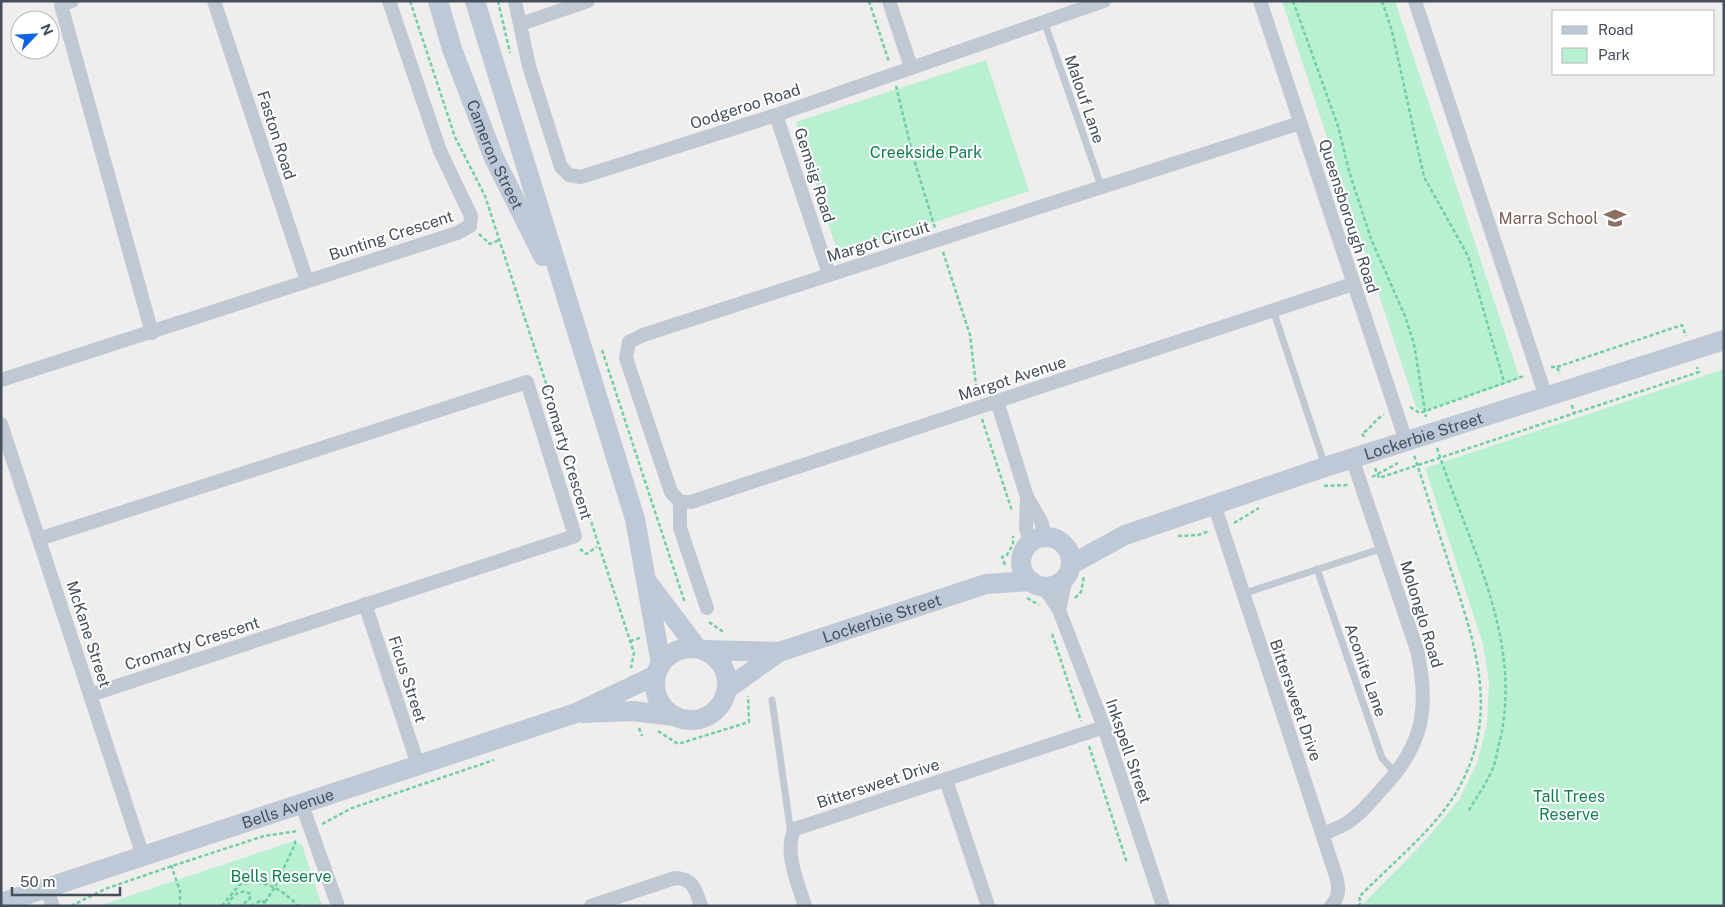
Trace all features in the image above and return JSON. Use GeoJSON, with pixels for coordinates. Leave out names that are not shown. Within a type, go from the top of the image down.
{"type":"FeatureCollection","features":[{"type":"Feature","properties":{"kind":"street"},"geometry":{"type":"LineString","coordinates":[[72,1],[61,5],[152,333]]}},
{"type":"Feature","properties":{"kind":"street","name":"Faston Road"},"geometry":{"type":"LineString","coordinates":[[214,1],[307,281]]}},
{"type":"Feature","properties":{"kind":"street","name":"Bunting Crescent"},"geometry":{"type":"LineString","coordinates":[[1,380],[152,333],[456,233],[470,226],[471,216],[440,151],[389,1]]}},
{"type":"Feature","properties":{"kind":"street","name":"Cameron Street"},"geometry":{"type":"LineString","coordinates":[[438,1],[452,49],[494,158],[567,302]]}},
{"type":"Feature","properties":{"kind":"street","name":"Cameron Street"},"geometry":{"type":"LineString","coordinates":[[475,1],[567,302],[623,475],[635,519],[659,670]]}},
{"type":"Feature","properties":{"kind":"street","name":"Oodgeroo Road"},"geometry":{"type":"LineString","coordinates":[[515,1],[530,66],[561,167],[569,175],[581,177],[776,115],[1044,20],[1071,6],[1104,1]]}},
{"type":"Feature","properties":{"kind":"street"},"geometry":{"type":"LineString","coordinates":[[521,24],[588,1]]}},
{"type":"Feature","properties":{"kind":"street"},"geometry":{"type":"LineString","coordinates":[[889,1],[911,67]]}},
{"type":"Feature","properties":{"kind":"street","name":"Queensborough Road"},"geometry":{"type":"LineString","coordinates":[[1260,1],[1406,441]]}},
{"type":"Feature","properties":{"kind":"street"},"geometry":{"type":"LineString","coordinates":[[1415,1],[1546,397]]}},
{"type":"Feature","properties":{"kind":"street","name":"Gemsig Road"},"geometry":{"type":"LineString","coordinates":[[776,115],[829,274]]}},
{"type":"Feature","properties":{"kind":"street","name":"Margot Circuit"},"geometry":{"type":"LineString","coordinates":[[680,502],[671,492],[626,358],[629,342],[643,335],[829,274],[1300,123]]}},
{"type":"Feature","properties":{"kind":"street","name":"Margot Avenue"},"geometry":{"type":"LineString","coordinates":[[680,502],[691,502],[1353,284]]}},
{"type":"Feature","properties":{"kind":"street","name":"Lockerbie Street"},"geometry":{"type":"LineString","coordinates":[[1125,534],[1352,458],[1724,340]]}},
{"type":"Feature","properties":{"kind":"street","name":"Cromarty Crescent"},"geometry":{"type":"LineString","coordinates":[[39,539],[527,382],[575,536],[90,695]]}},
{"type":"Feature","properties":{"kind":"street"},"geometry":{"type":"LineString","coordinates":[[997,401],[1027,497],[1041,522],[1024,574],[1038,584]]}},
{"type":"Feature","properties":{"kind":"street","name":"McKane Street"},"geometry":{"type":"LineString","coordinates":[[1,424],[4,441],[39,539],[143,856]]}},
{"type":"Feature","properties":{"kind":"street","name":"Molonglo Road"},"geometry":{"type":"LineString","coordinates":[[1324,834],[1343,826],[1357,815],[1396,774],[1415,745],[1421,726],[1424,691],[1417,650],[1352,458]]}},
{"type":"Feature","properties":{"kind":"street"},"geometry":{"type":"LineString","coordinates":[[680,502],[680,528],[706,614]]}},
{"type":"Feature","properties":{"kind":"street","name":"Bittersweet Drive"},"geometry":{"type":"LineString","coordinates":[[1214,504],[1242,594],[1324,834],[1339,890],[1336,901],[1331,906]]}},
{"type":"Feature","properties":{"kind":"street"},"geometry":{"type":"LineString","coordinates":[[986,584],[1033,549],[1125,534]]}},
{"type":"Feature","properties":{"kind":"street"},"geometry":{"type":"LineString","coordinates":[[986,584],[1038,584],[1052,586],[1069,571],[1125,534]]}},
{"type":"Feature","properties":{"kind":"street"},"geometry":{"type":"LineString","coordinates":[[1033,549],[1068,548],[1069,571],[1060,610]]}},
{"type":"Feature","properties":{"kind":"street"},"geometry":{"type":"LineString","coordinates":[[576,713],[632,711],[675,716],[686,720],[708,716],[724,700],[727,689],[727,677],[723,667],[716,657],[701,649],[645,579]]}},
{"type":"Feature","properties":{"kind":"street","name":"Lockerbie Street"},"geometry":{"type":"LineString","coordinates":[[778,652],[986,584]]}},
{"type":"Feature","properties":{"kind":"street","name":"Inkspell Street"},"geometry":{"type":"LineString","coordinates":[[1038,584],[1060,610],[1104,727],[1163,906]]}},
{"type":"Feature","properties":{"kind":"street","name":"Ficus Street"},"geometry":{"type":"LineString","coordinates":[[365,604],[418,765]]}},
{"type":"Feature","properties":{"kind":"street"},"geometry":{"type":"LineString","coordinates":[[576,713],[626,689],[659,670],[670,655],[681,649],[778,652]]}},
{"type":"Feature","properties":{"kind":"street"},"geometry":{"type":"LineString","coordinates":[[727,689],[778,652]]}},
{"type":"Feature","properties":{"kind":"street"},"geometry":{"type":"LineString","coordinates":[[659,670],[656,688],[659,699],[666,710],[675,716]]}},
{"type":"Feature","properties":{"kind":"street","name":"Bells Avenue"},"geometry":{"type":"LineString","coordinates":[[1,902],[49,897],[143,856],[169,858],[301,802],[576,713]]}},
{"type":"Feature","properties":{"kind":"street","name":"Bittersweet Drive"},"geometry":{"type":"LineString","coordinates":[[791,836],[796,829],[806,824],[1104,727]]}},
{"type":"Feature","properties":{"kind":"street"},"geometry":{"type":"LineString","coordinates":[[946,780],[988,906]]}},
{"type":"Feature","properties":{"kind":"street"},"geometry":{"type":"LineString","coordinates":[[301,802],[338,906]]}},
{"type":"Feature","properties":{"kind":"street"},"geometry":{"type":"LineString","coordinates":[[791,836],[791,854],[805,906]]}},
{"type":"Feature","properties":{"kind":"street"},"geometry":{"type":"LineString","coordinates":[[591,906],[675,878],[685,878],[692,883],[701,906]]}},
{"type":"Feature","properties":{"kind":"lane","name":"Malouf Lane"},"geometry":{"type":"LineString","coordinates":[[1044,20],[1101,186]]}},
{"type":"Feature","properties":{"kind":"lane"},"geometry":{"type":"LineString","coordinates":[[1273,310],[1325,467]]}},
{"type":"Feature","properties":{"kind":"lane"},"geometry":{"type":"LineString","coordinates":[[1242,594],[1384,548]]}},
{"type":"Feature","properties":{"kind":"lane","name":"Aconite Lane"},"geometry":{"type":"LineString","coordinates":[[1317,569],[1382,758],[1396,774]]}},
{"type":"Feature","properties":{"kind":"lane"},"geometry":{"type":"LineString","coordinates":[[772,700],[791,836]]}},
{"type":"Feature","properties":{"kind":"path"},"geometry":{"type":"LineString","coordinates":[[410,1],[455,137],[485,196],[634,653],[630,672],[623,680],[626,689]]}},
{"type":"Feature","properties":{"kind":"path"},"geometry":{"type":"LineString","coordinates":[[498,1],[512,58]]}},
{"type":"Feature","properties":{"kind":"path"},"geometry":{"type":"LineString","coordinates":[[869,1],[893,74],[913,156],[970,335],[978,407],[1014,517]]}},
{"type":"Feature","properties":{"kind":"path"},"geometry":{"type":"LineString","coordinates":[[1293,1],[1338,126],[1349,171],[1371,240],[1405,316],[1414,344],[1423,407],[1484,576],[1496,617],[1507,692],[1504,726],[1493,768],[1468,812]]}},
{"type":"Feature","properties":{"kind":"path"},"geometry":{"type":"LineString","coordinates":[[1382,1],[1392,31],[1424,177],[1468,256],[1504,382]]}},
{"type":"Feature","properties":{"kind":"path"},"geometry":{"type":"LineString","coordinates":[[470,226],[490,244],[499,240]]}},
{"type":"Feature","properties":{"kind":"path"},"geometry":{"type":"LineString","coordinates":[[599,342],[686,606]]}},
{"type":"Feature","properties":{"kind":"path"},"geometry":{"type":"LineString","coordinates":[[1358,906],[1361,903],[1359,897],[1440,815],[1457,790],[1478,738],[1482,704],[1481,673],[1472,632],[1414,456],[1406,441]]}},
{"type":"Feature","properties":{"kind":"path"},"geometry":{"type":"LineString","coordinates":[[1014,530],[1013,544],[1007,555],[1002,557],[1033,549]]}},
{"type":"Feature","properties":{"kind":"path"},"geometry":{"type":"LineString","coordinates":[[706,614],[733,639],[737,651]]}},
{"type":"Feature","properties":{"kind":"path"},"geometry":{"type":"LineString","coordinates":[[654,728],[678,744],[749,722],[747,700],[749,687],[746,675]]}},
{"type":"Feature","properties":{"kind":"path"},"geometry":{"type":"LineString","coordinates":[[642,736],[637,726],[646,727]]}},
{"type":"Feature","properties":{"kind":"path"},"geometry":{"type":"LineString","coordinates":[[71,906],[169,858],[264,836],[310,828],[333,820],[352,808],[498,758]]}},
{"type":"Feature","properties":{"kind":"path"},"geometry":{"type":"LineString","coordinates":[[265,902],[276,887],[295,844],[295,838]]}},
{"type":"Feature","properties":{"kind":"path"},"geometry":{"type":"LineString","coordinates":[[169,858],[180,891],[180,906]]}},
{"type":"Feature","properties":{"kind":"path"},"geometry":{"type":"LineString","coordinates":[[225,905],[230,894],[239,885],[260,882],[276,887],[298,906]]}},
{"type":"Feature","properties":{"kind":"path"},"geometry":{"type":"LineString","coordinates":[[225,905],[233,896],[244,891],[251,894],[250,900],[239,906]]}},
{"type":"Feature","properties":{"kind":"path"},"geometry":{"type":"LineString","coordinates":[[251,906],[259,900],[265,902],[267,906]]}},
{"type":"Feature","properties":{"kind":"green space"},"geometry":{"type":"Polygon","coordinates":[[[1282,1],[1395,1],[1520,379],[1424,411],[1416,407],[1282,1]]]}},
{"type":"Feature","properties":{"kind":"green space","name":"Creekside Park"},"geometry":{"type":"Polygon","coordinates":[[[986,60],[1029,191],[838,254],[796,122],[986,60]]]}},
{"type":"Feature","properties":{"kind":"green space","name":"Tall Trees Reserve"},"geometry":{"type":"Polygon","coordinates":[[[1724,369],[1724,906],[1361,906],[1423,843],[1459,800],[1477,763],[1487,724],[1489,683],[1483,644],[1425,468],[1724,369]]]}},
{"type":"Feature","properties":{"kind":"green space","name":"Bells Reserve"},"geometry":{"type":"Polygon","coordinates":[[[294,841],[302,845],[322,906],[99,906],[294,841]]]}},
{"type":"Feature","properties":{"kind":"place","name":"Marra School"},"geometry":{"type":"Point","coordinates":[1615,218]}}]}
